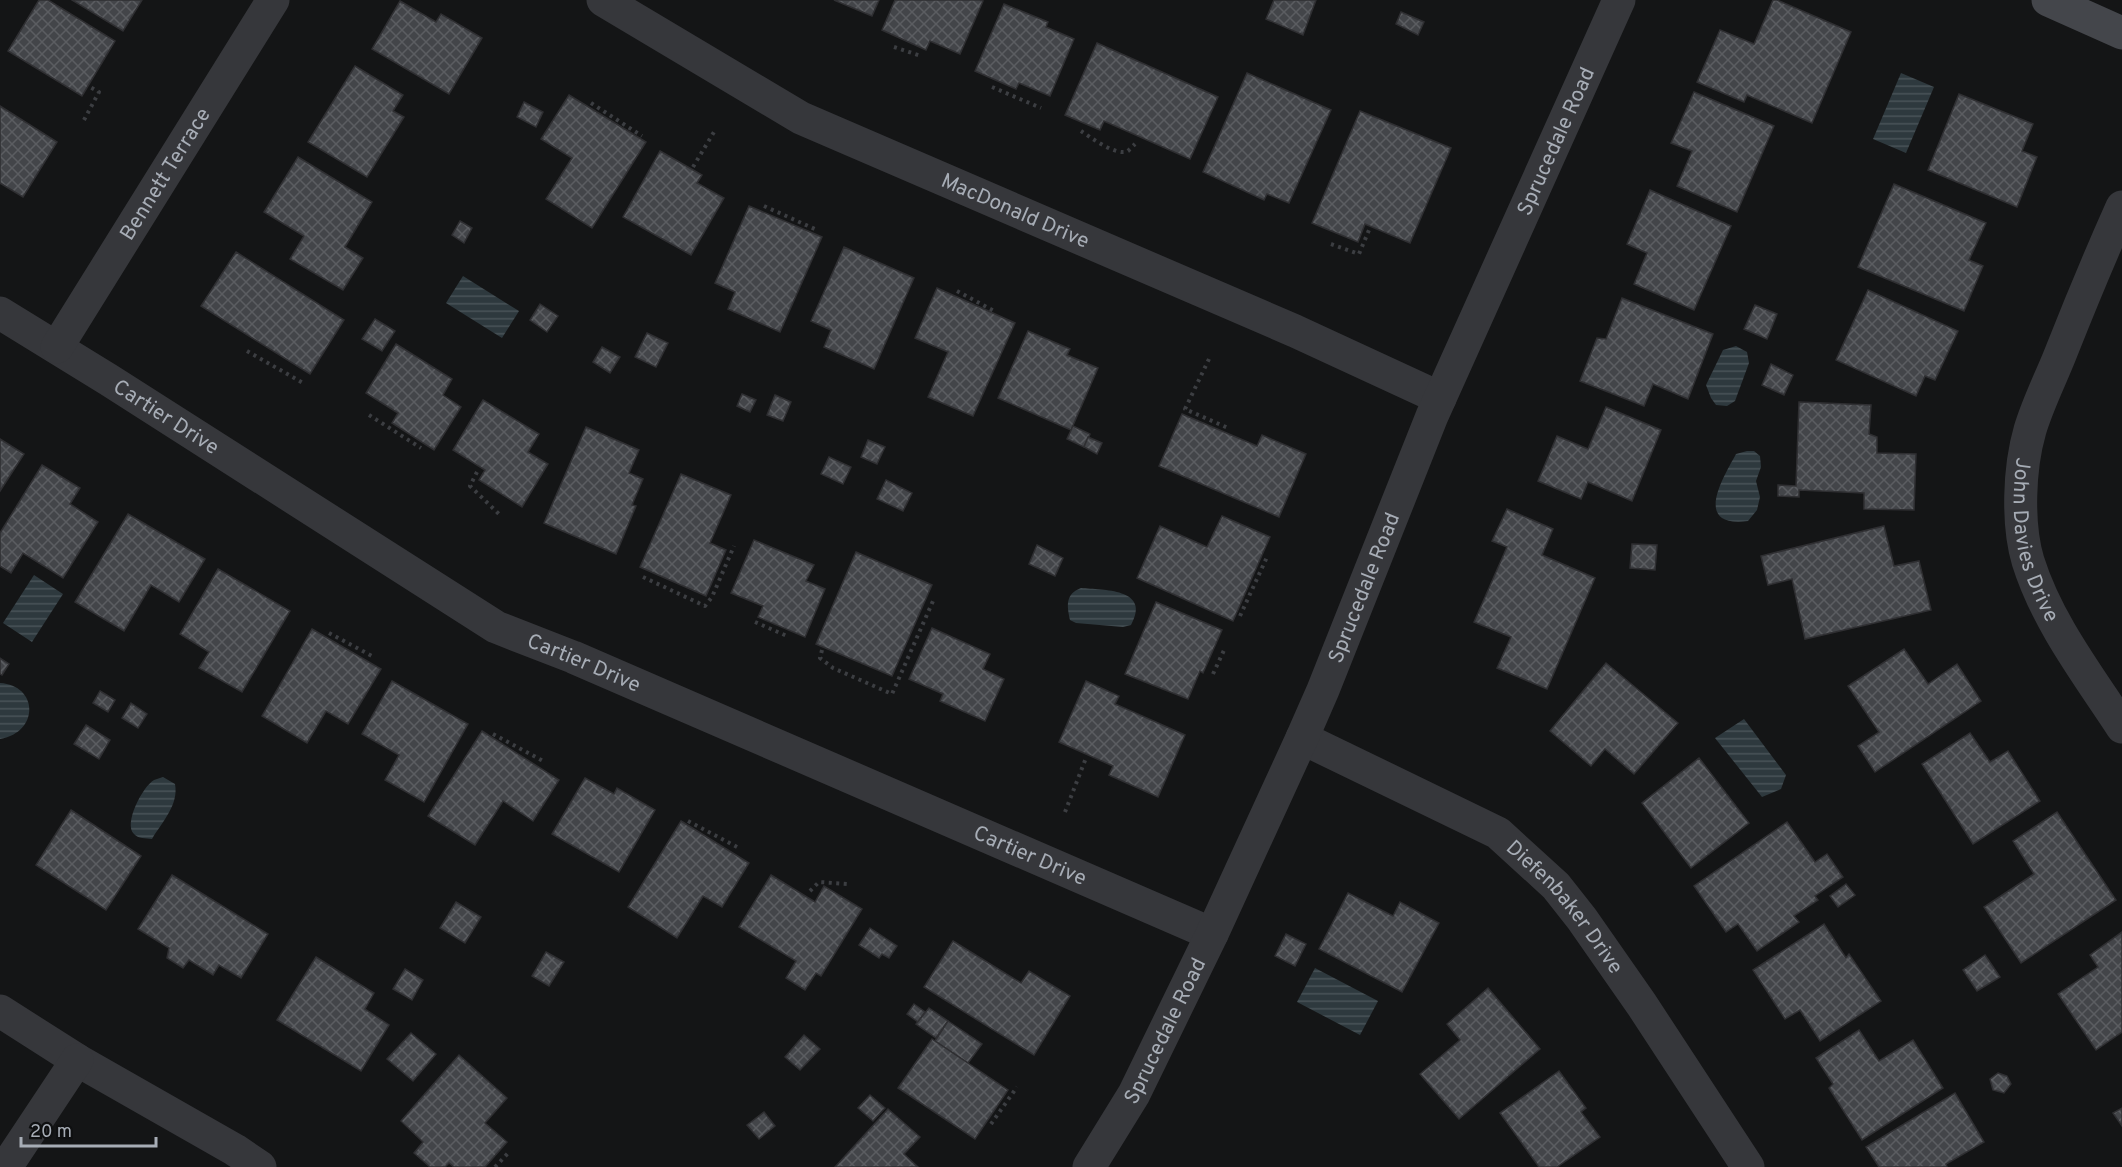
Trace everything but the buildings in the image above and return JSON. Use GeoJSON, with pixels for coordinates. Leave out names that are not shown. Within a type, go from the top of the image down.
{"type":"FeatureCollection","features":[{"type":"Feature","properties":{"kind":"main road"},"geometry":{"type":"LineString","coordinates":[[2048,0],[2122,33]]}},
{"type":"Feature","properties":{"kind":"street","name":"Bennett Terrace"},"geometry":{"type":"LineString","coordinates":[[57,347],[273,0]]}},
{"type":"Feature","properties":{"kind":"street","name":"MacDonald Drive"},"geometry":{"type":"LineString","coordinates":[[603,0],[801,118],[1295,331],[1440,398]]}},
{"type":"Feature","properties":{"kind":"street","name":"Sprucedale Road"},"geometry":{"type":"LineString","coordinates":[[1089,1167],[1134,1094],[1212,934],[1302,738],[1440,398],[1619,0]]}},
{"type":"Feature","properties":{"kind":"street","name":"John Davies Drive"},"geometry":{"type":"LineString","coordinates":[[2122,207],[2094,269],[2030,430],[2022,481],[2020,522],[2028,561],[2044,601],[2064,638],[2122,727]]}},
{"type":"Feature","properties":{"kind":"street","name":"Cartier Drive"},"geometry":{"type":"LineString","coordinates":[[0,313],[496,627],[573,657],[1212,934]]}},
{"type":"Feature","properties":{"kind":"street","name":"Diefenbaker Drive"},"geometry":{"type":"LineString","coordinates":[[1302,738],[1498,833],[1556,886],[1648,1012],[1748,1167]]}},
{"type":"Feature","properties":{"kind":"street"},"geometry":{"type":"LineString","coordinates":[[0,1011],[77,1060],[235,1150],[260,1167]]}},
{"type":"Feature","properties":{"kind":"street"},"geometry":{"type":"LineString","coordinates":[[6,1167],[77,1060]]}},
{"type":"Feature","properties":{"kind":"path"},"geometry":{"type":"LineString","coordinates":[[894,47],[921,56]]}},
{"type":"Feature","properties":{"kind":"path"},"geometry":{"type":"LineString","coordinates":[[84,120],[99,92],[90,87]]}},
{"type":"Feature","properties":{"kind":"path"},"geometry":{"type":"LineString","coordinates":[[992,87],[1041,108]]}},
{"type":"Feature","properties":{"kind":"path"},"geometry":{"type":"LineString","coordinates":[[591,103],[642,136]]}},
{"type":"Feature","properties":{"kind":"path"},"geometry":{"type":"LineString","coordinates":[[1081,131],[1107,147],[1122,153],[1135,144]]}},
{"type":"Feature","properties":{"kind":"path"},"geometry":{"type":"LineString","coordinates":[[693,167],[714,132]]}},
{"type":"Feature","properties":{"kind":"path"},"geometry":{"type":"LineString","coordinates":[[764,206],[817,230]]}},
{"type":"Feature","properties":{"kind":"path"},"geometry":{"type":"LineString","coordinates":[[1331,244],[1359,254],[1369,230]]}},
{"type":"Feature","properties":{"kind":"path"},"geometry":{"type":"LineString","coordinates":[[957,291],[996,312]]}},
{"type":"Feature","properties":{"kind":"path"},"geometry":{"type":"LineString","coordinates":[[247,351],[303,383]]}},
{"type":"Feature","properties":{"kind":"path"},"geometry":{"type":"LineString","coordinates":[[1209,359],[1185,409],[1228,428]]}},
{"type":"Feature","properties":{"kind":"path"},"geometry":{"type":"LineString","coordinates":[[369,415],[421,448]]}},
{"type":"Feature","properties":{"kind":"path"},"geometry":{"type":"LineString","coordinates":[[477,472],[470,486],[501,516]]}},
{"type":"Feature","properties":{"kind":"path"},"geometry":{"type":"LineString","coordinates":[[643,577],[705,606],[712,597],[734,546]]}},
{"type":"Feature","properties":{"kind":"path"},"geometry":{"type":"LineString","coordinates":[[1240,616],[1267,557]]}},
{"type":"Feature","properties":{"kind":"path"},"geometry":{"type":"LineString","coordinates":[[822,650],[820,658],[833,668],[892,694],[933,601]]}},
{"type":"Feature","properties":{"kind":"path"},"geometry":{"type":"LineString","coordinates":[[755,622],[787,636]]}},
{"type":"Feature","properties":{"kind":"path"},"geometry":{"type":"LineString","coordinates":[[329,633],[372,656]]}},
{"type":"Feature","properties":{"kind":"path"},"geometry":{"type":"LineString","coordinates":[[1213,674],[1225,648]]}},
{"type":"Feature","properties":{"kind":"path"},"geometry":{"type":"LineString","coordinates":[[493,734],[545,762]]}},
{"type":"Feature","properties":{"kind":"path"},"geometry":{"type":"LineString","coordinates":[[1065,812],[1086,758]]}},
{"type":"Feature","properties":{"kind":"path"},"geometry":{"type":"LineString","coordinates":[[688,821],[737,847]]}},
{"type":"Feature","properties":{"kind":"path"},"geometry":{"type":"LineString","coordinates":[[810,891],[819,882],[848,884]]}},
{"type":"Feature","properties":{"kind":"path"},"geometry":{"type":"LineString","coordinates":[[991,1124],[1017,1087]]}},
{"type":"Feature","properties":{"kind":"path"},"geometry":{"type":"LineString","coordinates":[[495,1167],[510,1151]]}},
{"type":"Feature","properties":{"kind":"shaded area"},"geometry":{"type":"Polygon","coordinates":[[[1901,73],[1934,87],[1906,153],[1873,139],[1901,73]]]}},
{"type":"Feature","properties":{"kind":"shaded area"},"geometry":{"type":"Polygon","coordinates":[[[463,276],[519,311],[502,338],[446,303],[463,276]]]}},
{"type":"Feature","properties":{"kind":"shaded area"},"geometry":{"type":"Polygon","coordinates":[[[1736,346],[1747,352],[1749,363],[1735,401],[1727,406],[1716,405],[1706,385],[1723,350],[1736,346]]]}},
{"type":"Feature","properties":{"kind":"shaded area"},"geometry":{"type":"Polygon","coordinates":[[[1754,451],[1760,456],[1761,467],[1756,481],[1760,497],[1757,510],[1748,521],[1731,521],[1721,517],[1716,509],[1716,499],[1736,454],[1754,451]]]}},
{"type":"Feature","properties":{"kind":"shaded area"},"geometry":{"type":"Polygon","coordinates":[[[34,575],[63,594],[32,642],[3,623],[34,575]]]}},
{"type":"Feature","properties":{"kind":"shaded area"},"geometry":{"type":"Polygon","coordinates":[[[1081,588],[1122,593],[1130,598],[1135,604],[1136,613],[1131,625],[1123,627],[1076,623],[1070,620],[1068,601],[1072,594],[1081,588]]]}},
{"type":"Feature","properties":{"kind":"shaded area"},"geometry":{"type":"Polygon","coordinates":[[[0,683],[13,686],[22,692],[29,709],[28,719],[22,728],[13,735],[0,739],[0,683]]]}},
{"type":"Feature","properties":{"kind":"shaded area"},"geometry":{"type":"Polygon","coordinates":[[[1744,719],[1786,775],[1781,789],[1762,797],[1715,738],[1744,719]]]}},
{"type":"Feature","properties":{"kind":"shaded area"},"geometry":{"type":"Polygon","coordinates":[[[163,777],[175,784],[176,792],[172,806],[152,839],[138,837],[131,829],[136,806],[150,784],[163,777]]]}},
{"type":"Feature","properties":{"kind":"shaded area"},"geometry":{"type":"Polygon","coordinates":[[[1315,968],[1378,1001],[1360,1035],[1297,1002],[1315,968]]]}}]}
